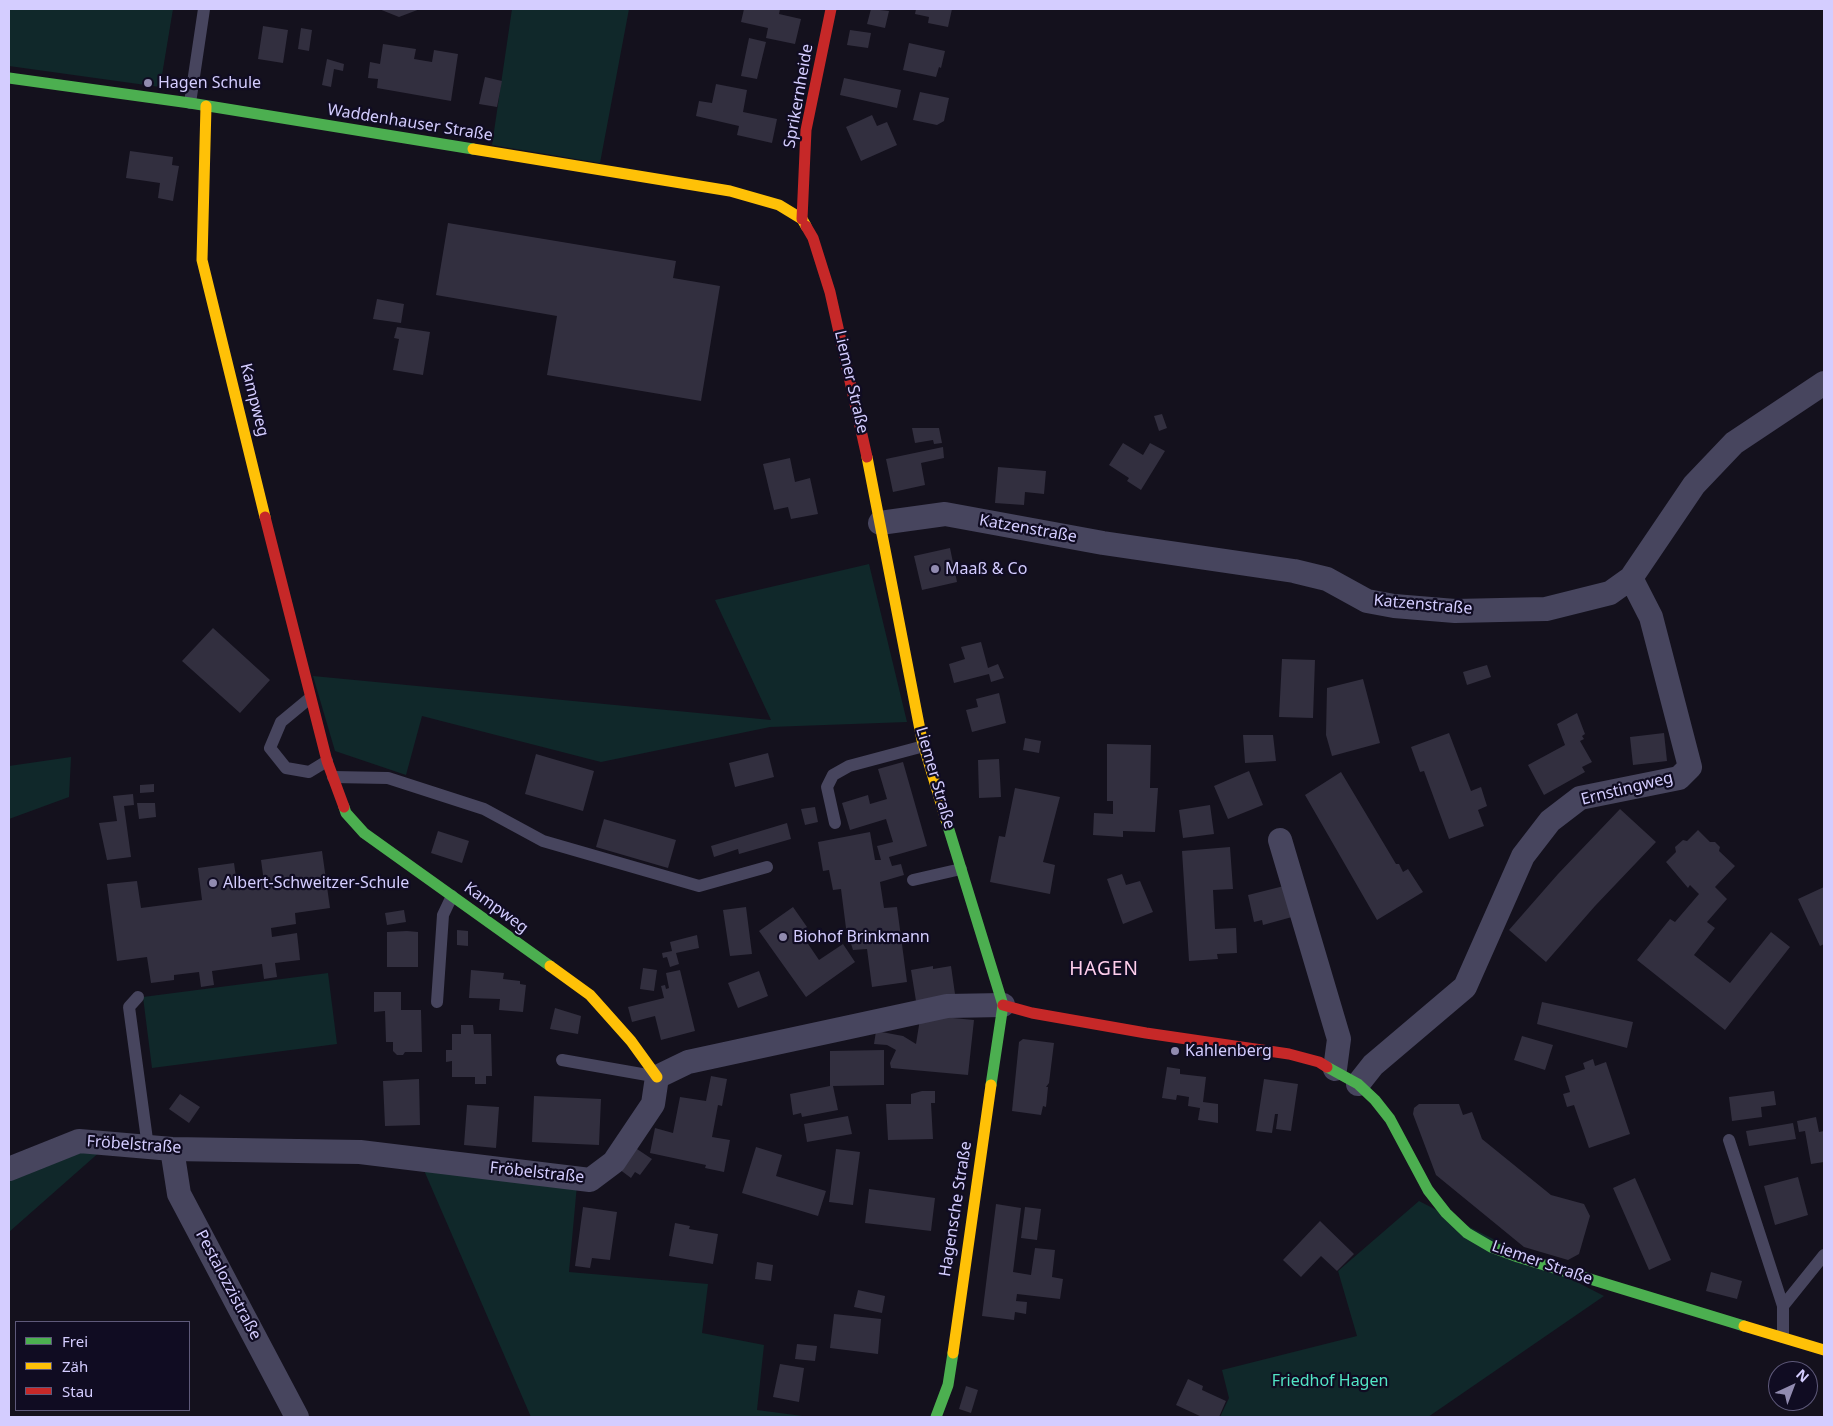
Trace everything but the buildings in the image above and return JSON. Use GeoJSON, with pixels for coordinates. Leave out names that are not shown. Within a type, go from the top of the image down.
{"type":"FeatureCollection","features":[{"type":"Feature","properties":{"kind":"main road","name":"Sprikernheide"},"geometry":{"type":"LineString","coordinates":[[802,219],[806,130],[815,57],[831,9]]}},
{"type":"Feature","properties":{"kind":"main road","name":"Waddenhauser Straße"},"geometry":{"type":"LineString","coordinates":[[9,78],[206,106],[730,192],[779,205],[802,219]]}},
{"type":"Feature","properties":{"kind":"main road","name":"Kampweg"},"geometry":{"type":"LineString","coordinates":[[206,106],[202,260],[310,698],[327,761],[346,813],[364,833],[590,995],[631,1041],[657,1077]]}},
{"type":"Feature","properties":{"kind":"main road","name":"Liemer Straße"},"geometry":{"type":"LineString","coordinates":[[802,219],[813,238],[830,292],[859,417],[868,487],[880,523],[924,746],[1003,1005],[1032,1013],[1146,1033],[1290,1054],[1335,1069],[1358,1084],[1375,1100],[1390,1119],[1428,1190],[1446,1213],[1467,1233],[1491,1247],[1518,1258],[1824,1350]]}},
{"type":"Feature","properties":{"kind":"main road","name":"Hagensche Straße"},"geometry":{"type":"LineString","coordinates":[[936,1417],[948,1385],[1003,1005]]}},
{"type":"Feature","properties":{"kind":"street","name":"Katzenstraße"},"geometry":{"type":"LineString","coordinates":[[880,523],[945,514],[1103,543],[1294,571],[1327,580],[1367,601],[1394,606],[1455,611],[1546,609],[1610,592],[1631,578],[1694,485],[1734,443],[1824,383]]}},
{"type":"Feature","properties":{"kind":"street","name":"Ernstingweg"},"geometry":{"type":"LineString","coordinates":[[1358,1084],[1374,1065],[1464,987],[1523,856],[1550,820],[1580,798],[1679,778],[1690,766],[1651,617],[1631,578]]}},
{"type":"Feature","properties":{"kind":"street"},"geometry":{"type":"LineString","coordinates":[[1280,840],[1339,1039],[1335,1069]]}},
{"type":"Feature","properties":{"kind":"street"},"geometry":{"type":"LineString","coordinates":[[657,1077],[688,1062],[947,1006],[1003,1005]]}},
{"type":"Feature","properties":{"kind":"street","name":"Fröbelstraße"},"geometry":{"type":"LineString","coordinates":[[9,1169],[79,1141],[172,1149],[360,1152],[590,1180],[614,1162],[654,1104],[657,1077]]}},
{"type":"Feature","properties":{"kind":"street","name":"Pestalozzistraße"},"geometry":{"type":"LineString","coordinates":[[172,1149],[179,1194],[297,1417]]}},
{"type":"Feature","properties":{"kind":"lane"},"geometry":{"type":"LineString","coordinates":[[190,104],[204,9]]}},
{"type":"Feature","properties":{"kind":"lane"},"geometry":{"type":"LineString","coordinates":[[841,421],[859,417]]}},
{"type":"Feature","properties":{"kind":"lane"},"geometry":{"type":"LineString","coordinates":[[310,698],[280,722],[270,748],[286,768],[309,772],[327,761]]}},
{"type":"Feature","properties":{"kind":"lane"},"geometry":{"type":"LineString","coordinates":[[835,823],[828,787],[833,775],[849,766],[924,746]]}},
{"type":"Feature","properties":{"kind":"lane"},"geometry":{"type":"LineString","coordinates":[[333,777],[388,778],[484,809],[543,841],[699,886],[767,867]]}},
{"type":"Feature","properties":{"kind":"lane"},"geometry":{"type":"LineString","coordinates":[[913,880],[962,869]]}},
{"type":"Feature","properties":{"kind":"lane"},"geometry":{"type":"LineString","coordinates":[[437,1002],[443,915],[452,896]]}},
{"type":"Feature","properties":{"kind":"lane"},"geometry":{"type":"LineString","coordinates":[[138,997],[129,1007],[148,1147]]}},
{"type":"Feature","properties":{"kind":"lane"},"geometry":{"type":"LineString","coordinates":[[562,1060],[657,1077]]}},
{"type":"Feature","properties":{"kind":"lane"},"geometry":{"type":"LineString","coordinates":[[1729,1140],[1784,1306],[1783,1337]]}},
{"type":"Feature","properties":{"kind":"lane"},"geometry":{"type":"LineString","coordinates":[[1784,1306],[1824,1255]]}},
{"type":"Feature","properties":{"kind":"green space"},"geometry":{"type":"Polygon","coordinates":[[[9,9],[173,9],[160,87],[9,66],[9,9]]]}},
{"type":"Feature","properties":{"kind":"green space"},"geometry":{"type":"Polygon","coordinates":[[[512,9],[629,9],[600,163],[492,145],[512,9]]]}},
{"type":"Feature","properties":{"kind":"green space"},"geometry":{"type":"Polygon","coordinates":[[[869,564],[907,722],[770,727],[601,762],[422,716],[406,775],[335,751],[313,676],[771,720],[715,600],[869,564]]]}},
{"type":"Feature","properties":{"kind":"green space"},"geometry":{"type":"Polygon","coordinates":[[[71,757],[69,797],[9,819],[9,766],[71,757]]]}},
{"type":"Feature","properties":{"kind":"green space"},"geometry":{"type":"Polygon","coordinates":[[[328,973],[337,1044],[152,1068],[143,997],[328,973]]]}},
{"type":"Feature","properties":{"kind":"green space"},"geometry":{"type":"Polygon","coordinates":[[[78,1149],[102,1150],[9,1232],[9,1175],[78,1149]]]}},
{"type":"Feature","properties":{"kind":"green space"},"geometry":{"type":"Polygon","coordinates":[[[423,1168],[578,1174],[569,1272],[708,1284],[702,1333],[764,1345],[757,1410],[810,1417],[531,1417],[423,1168]]]}},
{"type":"Feature","properties":{"kind":"green space","name":"Friedhof Hagen"},"geometry":{"type":"Polygon","coordinates":[[[1419,1201],[1604,1296],[1428,1417],[1220,1417],[1229,1398],[1222,1370],[1357,1336],[1338,1271],[1419,1201]]]}},
{"type":"Feature","properties":{"kind":"traffic: fast"},"geometry":{"type":"LineString","coordinates":[[9,78],[190,103],[473,149]]}},
{"type":"Feature","properties":{"kind":"traffic: fast"},"geometry":{"type":"LineString","coordinates":[[344,807],[346,813],[364,833],[550,966]]}},
{"type":"Feature","properties":{"kind":"traffic: fast"},"geometry":{"type":"LineString","coordinates":[[946,820],[1003,1005],[991,1085]]}},
{"type":"Feature","properties":{"kind":"traffic: fast"},"geometry":{"type":"LineString","coordinates":[[1327,1067],[1358,1084],[1375,1100],[1390,1119],[1428,1190],[1446,1213],[1467,1233],[1491,1247],[1518,1257],[1744,1326]]}},
{"type":"Feature","properties":{"kind":"traffic: fast"},"geometry":{"type":"LineString","coordinates":[[936,1417],[948,1385],[953,1353]]}},
{"type":"Feature","properties":{"kind":"traffic: slow"},"geometry":{"type":"LineString","coordinates":[[206,106],[202,260],[265,517]]}},
{"type":"Feature","properties":{"kind":"traffic: slow"},"geometry":{"type":"LineString","coordinates":[[473,149],[730,191],[779,205],[802,219],[806,226]]}},
{"type":"Feature","properties":{"kind":"traffic: slow"},"geometry":{"type":"LineString","coordinates":[[867,457],[922,740],[946,820]]}},
{"type":"Feature","properties":{"kind":"traffic: slow"},"geometry":{"type":"LineString","coordinates":[[550,966],[590,995],[631,1041],[657,1077]]}},
{"type":"Feature","properties":{"kind":"traffic: slow"},"geometry":{"type":"LineString","coordinates":[[953,1353],[991,1085]]}},
{"type":"Feature","properties":{"kind":"traffic: slow"},"geometry":{"type":"LineString","coordinates":[[1744,1326],[1824,1350]]}},
{"type":"Feature","properties":{"kind":"traffic: jam"},"geometry":{"type":"LineString","coordinates":[[802,219],[806,130],[831,9]]}},
{"type":"Feature","properties":{"kind":"traffic: jam"},"geometry":{"type":"LineString","coordinates":[[806,226],[813,238],[830,292],[867,457]]}},
{"type":"Feature","properties":{"kind":"traffic: jam"},"geometry":{"type":"LineString","coordinates":[[265,517],[327,761],[344,807]]}},
{"type":"Feature","properties":{"kind":"traffic: jam"},"geometry":{"type":"LineString","coordinates":[[1003,1005],[1032,1013],[1146,1033],[1289,1054],[1319,1062],[1327,1067]]}},
{"type":"Feature","properties":{"kind":"place","name":"Hagen Schule"},"geometry":{"type":"Point","coordinates":[148,83]}},
{"type":"Feature","properties":{"kind":"place","name":"Maaß & Co"},"geometry":{"type":"Point","coordinates":[935,569]}},
{"type":"Feature","properties":{"kind":"place","name":"Albert-Schweitzer-Schule"},"geometry":{"type":"Point","coordinates":[213,883]}},
{"type":"Feature","properties":{"kind":"place","name":"Biohof Brinkmann"},"geometry":{"type":"Point","coordinates":[783,937]}},
{"type":"Feature","properties":{"kind":"place","name":"Kahlenberg"},"geometry":{"type":"Point","coordinates":[1175,1051]}},
{"type":"Feature","properties":{"kind":"district","name":"HAGEN"},"geometry":{"type":"Point","coordinates":[1104,970]}}]}
